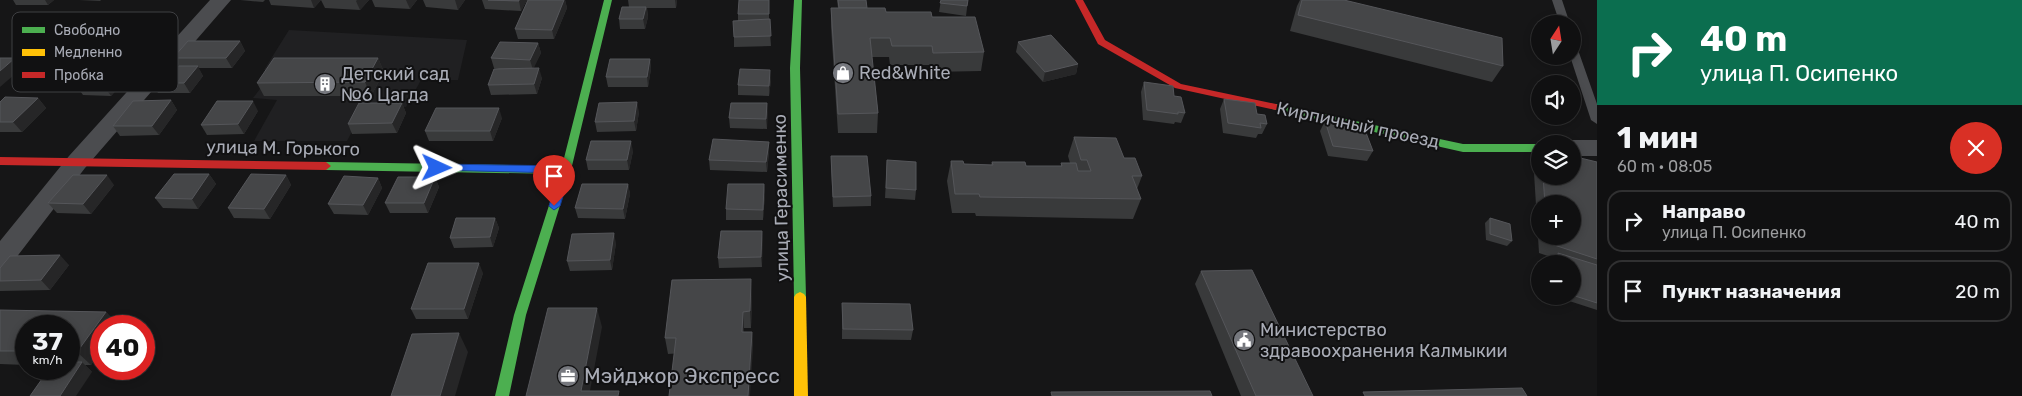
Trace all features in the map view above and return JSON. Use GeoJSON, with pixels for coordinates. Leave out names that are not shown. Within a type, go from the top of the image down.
{"type":"FeatureCollection","features":[{"type":"Feature","properties":{"kind":"main road"},"geometry":{"type":"LineString","coordinates":[[502,396],[520,315],[566,170],[608,0]]}},
{"type":"Feature","properties":{"kind":"main road","name":"улица Герасименко"},"geometry":{"type":"LineString","coordinates":[[798,0],[795,68],[801,396]]}},
{"type":"Feature","properties":{"kind":"main road","name":"Кирпичный проезд"},"geometry":{"type":"LineString","coordinates":[[1079,0],[1101,42],[1178,86],[1464,148],[1531,148]]}},
{"type":"Feature","properties":{"kind":"main road","name":"улица М. Горького"},"geometry":{"type":"LineString","coordinates":[[0,161],[566,170]]}},
{"type":"Feature","properties":{"kind":"street"},"geometry":{"type":"LineString","coordinates":[[178,48],[221,0]]}},
{"type":"Feature","properties":{"kind":"street"},"geometry":{"type":"LineString","coordinates":[[0,260],[77,162],[139,92]]}},
{"type":"Feature","properties":{"kind":"street"},"geometry":{"type":"LineString","coordinates":[[1581,148],[1597,148]]}},
{"type":"Feature","properties":{"kind":"lane"},"geometry":{"type":"LineString","coordinates":[[1557,0],[1562,15]]}},
{"type":"Feature","properties":{"kind":"lane"},"geometry":{"type":"LineString","coordinates":[[1578,65],[1597,120]]}},
{"type":"Feature","properties":{"kind":"shaded area"},"geometry":{"type":"Polygon","coordinates":[[[289,30],[467,40],[458,80],[421,80],[406,107],[365,106],[347,141],[254,141],[277,100],[253,98],[273,72],[264,70],[289,30]]]}},
{"type":"Feature","properties":{"kind":"building"},"geometry":{"type":"Polygon","coordinates":[[[528,0],[564,0],[552,30],[515,29],[528,0]]]}},
{"type":"Feature","properties":{"kind":"building"},"geometry":{"type":"Polygon","coordinates":[[[739,0],[769,0],[769,14],[738,14],[739,0]]]}},
{"type":"Feature","properties":{"kind":"building"},"geometry":{"type":"Polygon","coordinates":[[[838,0],[866,0],[867,8],[839,8],[838,0]]]}},
{"type":"Feature","properties":{"kind":"building"},"geometry":{"type":"Polygon","coordinates":[[[941,0],[968,0],[967,6],[940,3],[941,0]]]}},
{"type":"Feature","properties":{"kind":"building"},"geometry":{"type":"Polygon","coordinates":[[[1302,0],[1344,0],[1502,38],[1503,66],[1298,15],[1302,0]]]}},
{"type":"Feature","properties":{"kind":"building"},"geometry":{"type":"Polygon","coordinates":[[[622,7],[646,7],[643,19],[619,19],[622,7]]]}},
{"type":"Feature","properties":{"kind":"building"},"geometry":{"type":"Polygon","coordinates":[[[831,8],[885,8],[886,12],[931,12],[932,17],[975,17],[984,52],[933,53],[932,46],[892,46],[890,38],[870,38],[878,113],[838,114],[831,8]]]}},
{"type":"Feature","properties":{"kind":"building"},"geometry":{"type":"Polygon","coordinates":[[[770,19],[771,36],[734,37],[733,21],[770,19]]]}},
{"type":"Feature","properties":{"kind":"building"},"geometry":{"type":"Polygon","coordinates":[[[1051,35],[1078,64],[1045,72],[1018,42],[1051,35]]]}},
{"type":"Feature","properties":{"kind":"building"},"geometry":{"type":"Polygon","coordinates":[[[188,41],[240,41],[226,58],[178,58],[178,52],[188,41]]]}},
{"type":"Feature","properties":{"kind":"building"},"geometry":{"type":"Polygon","coordinates":[[[500,42],[538,43],[530,60],[491,58],[500,42]]]}},
{"type":"Feature","properties":{"kind":"building"},"geometry":{"type":"Polygon","coordinates":[[[0,58],[12,58],[12,61],[0,71],[0,58]]]}},
{"type":"Feature","properties":{"kind":"building"},"geometry":{"type":"Polygon","coordinates":[[[274,58],[378,58],[365,82],[257,83],[274,58]]]}},
{"type":"Feature","properties":{"kind":"building"},"geometry":{"type":"Polygon","coordinates":[[[610,59],[650,59],[647,77],[606,77],[610,59]]]}},
{"type":"Feature","properties":{"kind":"building"},"geometry":{"type":"Polygon","coordinates":[[[178,66],[198,66],[184,83],[178,83],[178,66]]]}},
{"type":"Feature","properties":{"kind":"building"},"geometry":{"type":"Polygon","coordinates":[[[539,68],[534,84],[488,85],[494,69],[539,68]]]}},
{"type":"Feature","properties":{"kind":"building"},"geometry":{"type":"Polygon","coordinates":[[[740,69],[770,70],[769,86],[738,85],[740,69]]]}},
{"type":"Feature","properties":{"kind":"building"},"geometry":{"type":"Polygon","coordinates":[[[1144,82],[1173,86],[1174,96],[1181,97],[1185,113],[1178,112],[1178,114],[1147,110],[1144,82]]]}},
{"type":"Feature","properties":{"kind":"building"},"geometry":{"type":"Polygon","coordinates":[[[5,97],[38,98],[13,122],[0,122],[0,102],[5,97]]]}},
{"type":"Feature","properties":{"kind":"building"},"geometry":{"type":"Polygon","coordinates":[[[1224,99],[1255,103],[1257,114],[1265,115],[1267,124],[1260,123],[1261,128],[1228,123],[1224,99]]]}},
{"type":"Feature","properties":{"kind":"building"},"geometry":{"type":"Polygon","coordinates":[[[171,100],[152,126],[113,126],[133,101],[171,100]]]}},
{"type":"Feature","properties":{"kind":"building"},"geometry":{"type":"Polygon","coordinates":[[[217,101],[253,101],[238,124],[201,125],[217,101]]]}},
{"type":"Feature","properties":{"kind":"building"},"geometry":{"type":"Polygon","coordinates":[[[637,102],[634,121],[595,122],[599,103],[637,102]]]}},
{"type":"Feature","properties":{"kind":"building"},"geometry":{"type":"Polygon","coordinates":[[[359,103],[402,103],[392,123],[348,124],[359,103]]]}},
{"type":"Feature","properties":{"kind":"building"},"geometry":{"type":"Polygon","coordinates":[[[731,103],[767,103],[766,119],[729,118],[731,103]]]}},
{"type":"Feature","properties":{"kind":"building"},"geometry":{"type":"Polygon","coordinates":[[[436,108],[499,108],[490,131],[425,131],[436,108]]]}},
{"type":"Feature","properties":{"kind":"building"},"geometry":{"type":"Polygon","coordinates":[[[1325,121],[1363,125],[1373,151],[1333,146],[1325,121]]]}},
{"type":"Feature","properties":{"kind":"building"},"geometry":{"type":"Polygon","coordinates":[[[1074,137],[1116,138],[1124,158],[1135,158],[1142,176],[1132,176],[1141,199],[980,197],[979,194],[955,194],[951,161],[963,161],[964,164],[993,165],[992,162],[1025,162],[1026,166],[1062,166],[1061,163],[1076,163],[1078,171],[1091,171],[1087,160],[1081,160],[1074,137]]]}},
{"type":"Feature","properties":{"kind":"building"},"geometry":{"type":"Polygon","coordinates":[[[713,139],[769,142],[766,162],[709,160],[713,139]]]}},
{"type":"Feature","properties":{"kind":"building"},"geometry":{"type":"Polygon","coordinates":[[[591,141],[631,141],[627,160],[586,160],[591,141]]]}},
{"type":"Feature","properties":{"kind":"building"},"geometry":{"type":"Polygon","coordinates":[[[831,156],[867,156],[871,196],[833,197],[831,156]]]}},
{"type":"Feature","properties":{"kind":"building"},"geometry":{"type":"Polygon","coordinates":[[[1581,158],[1597,162],[1597,259],[1554,245],[1581,245],[1581,195],[1544,195],[1544,185],[1581,185],[1581,158]]]}},
{"type":"Feature","properties":{"kind":"building"},"geometry":{"type":"Polygon","coordinates":[[[887,160],[916,162],[916,190],[886,188],[887,160]]]}},
{"type":"Feature","properties":{"kind":"building"},"geometry":{"type":"Polygon","coordinates":[[[174,174],[209,174],[192,199],[155,198],[174,174]]]}},
{"type":"Feature","properties":{"kind":"building"},"geometry":{"type":"Polygon","coordinates":[[[251,174],[286,175],[264,209],[228,208],[251,174]]]}},
{"type":"Feature","properties":{"kind":"building"},"geometry":{"type":"Polygon","coordinates":[[[73,175],[107,175],[83,204],[48,203],[73,175]]]}},
{"type":"Feature","properties":{"kind":"building"},"geometry":{"type":"Polygon","coordinates":[[[344,176],[378,178],[363,205],[328,204],[344,176]]]}},
{"type":"Feature","properties":{"kind":"building"},"geometry":{"type":"Polygon","coordinates":[[[398,177],[435,177],[424,203],[385,203],[398,177]]]}},
{"type":"Feature","properties":{"kind":"building"},"geometry":{"type":"Polygon","coordinates":[[[582,184],[628,184],[623,209],[575,208],[582,184]]]}},
{"type":"Feature","properties":{"kind":"building"},"geometry":{"type":"Polygon","coordinates":[[[728,184],[764,184],[763,210],[726,209],[728,184]]]}},
{"type":"Feature","properties":{"kind":"building"},"geometry":{"type":"Polygon","coordinates":[[[456,218],[495,218],[490,237],[450,238],[456,218]]]}},
{"type":"Feature","properties":{"kind":"building"},"geometry":{"type":"Polygon","coordinates":[[[1490,218],[1510,224],[1512,241],[1490,234],[1490,218]]]}},
{"type":"Feature","properties":{"kind":"building"},"geometry":{"type":"Polygon","coordinates":[[[721,231],[762,231],[761,257],[718,258],[721,231]]]}},
{"type":"Feature","properties":{"kind":"building"},"geometry":{"type":"Polygon","coordinates":[[[614,233],[610,260],[567,261],[572,234],[614,233]]]}},
{"type":"Feature","properties":{"kind":"building"},"geometry":{"type":"Polygon","coordinates":[[[60,255],[41,280],[0,281],[0,268],[10,256],[60,255]]]}},
{"type":"Feature","properties":{"kind":"building"},"geometry":{"type":"Polygon","coordinates":[[[1581,260],[1597,265],[1597,303],[1581,298],[1581,260]]]}},
{"type":"Feature","properties":{"kind":"building"},"geometry":{"type":"Polygon","coordinates":[[[428,263],[479,263],[464,309],[411,309],[428,263]]]}},
{"type":"Feature","properties":{"kind":"building","name":"Министерство здравоохранения Калмыкии"},"geometry":{"type":"Polygon","coordinates":[[[1252,270],[1313,396],[1256,396],[1201,271],[1252,270]]]}},
{"type":"Feature","properties":{"kind":"building"},"geometry":{"type":"Polygon","coordinates":[[[751,279],[750,311],[743,312],[742,332],[752,332],[748,396],[669,396],[676,338],[665,338],[672,280],[751,279]]]}},
{"type":"Feature","properties":{"kind":"building"},"geometry":{"type":"Polygon","coordinates":[[[842,303],[910,304],[913,330],[843,329],[842,303]]]}},
{"type":"Feature","properties":{"kind":"building"},"geometry":{"type":"Polygon","coordinates":[[[548,308],[597,308],[581,391],[619,391],[618,396],[526,396],[548,308]]]}},
{"type":"Feature","properties":{"kind":"building"},"geometry":{"type":"Polygon","coordinates":[[[0,310],[106,312],[104,315],[90,315],[90,334],[80,348],[80,315],[15,315],[15,351],[0,351],[0,310]]]}},
{"type":"Feature","properties":{"kind":"building"},"geometry":{"type":"Polygon","coordinates":[[[459,333],[440,396],[391,396],[412,334],[459,333]]]}},
{"type":"Feature","properties":{"kind":"building"},"geometry":{"type":"Polygon","coordinates":[[[41,380],[70,380],[60,396],[30,396],[41,380]]]}},
{"type":"Feature","properties":{"kind":"building"},"geometry":{"type":"Polygon","coordinates":[[[1522,388],[1527,396],[1365,396],[1363,392],[1522,388]]]}},
{"type":"Feature","properties":{"kind":"building"},"geometry":{"type":"Polygon","coordinates":[[[1210,391],[1212,396],[1052,396],[1051,392],[1210,391]]]}},
{"type":"Feature","properties":{"kind":"traffic: fast"},"geometry":{"type":"LineString","coordinates":[[502,396],[520,315],[566,170],[608,0]]}},
{"type":"Feature","properties":{"kind":"traffic: fast"},"geometry":{"type":"LineString","coordinates":[[798,0],[795,68],[800,297]]}},
{"type":"Feature","properties":{"kind":"traffic: fast"},"geometry":{"type":"LineString","coordinates":[[1276,107],[1463,148],[1531,148]]}},
{"type":"Feature","properties":{"kind":"traffic: fast"},"geometry":{"type":"LineString","coordinates":[[326,166],[566,170]]}},
{"type":"Feature","properties":{"kind":"traffic: slow"},"geometry":{"type":"LineString","coordinates":[[800,297],[801,396]]}},
{"type":"Feature","properties":{"kind":"traffic: jam"},"geometry":{"type":"LineString","coordinates":[[1079,0],[1101,42],[1178,86],[1276,107]]}},
{"type":"Feature","properties":{"kind":"traffic: jam"},"geometry":{"type":"LineString","coordinates":[[0,161],[326,166]]}},
{"type":"Feature","properties":{"kind":"place","name":"Red&White"},"geometry":{"type":"Point","coordinates":[843,73]}},
{"type":"Feature","properties":{"kind":"place","name":"Детский сад №6 Цагда"},"geometry":{"type":"Point","coordinates":[325,84]}},
{"type":"Feature","properties":{"kind":"place","name":"Министерство здравоохранения Калмыкии"},"geometry":{"type":"Point","coordinates":[1244,340]}},
{"type":"Feature","properties":{"kind":"place","name":"Мэйджор Экспресс"},"geometry":{"type":"Point","coordinates":[568,376]}},
{"type":"Feature","properties":{"kind":"route"},"geometry":{"type":"LineString","coordinates":[[437,168],[566,170],[554,206]]}}]}
